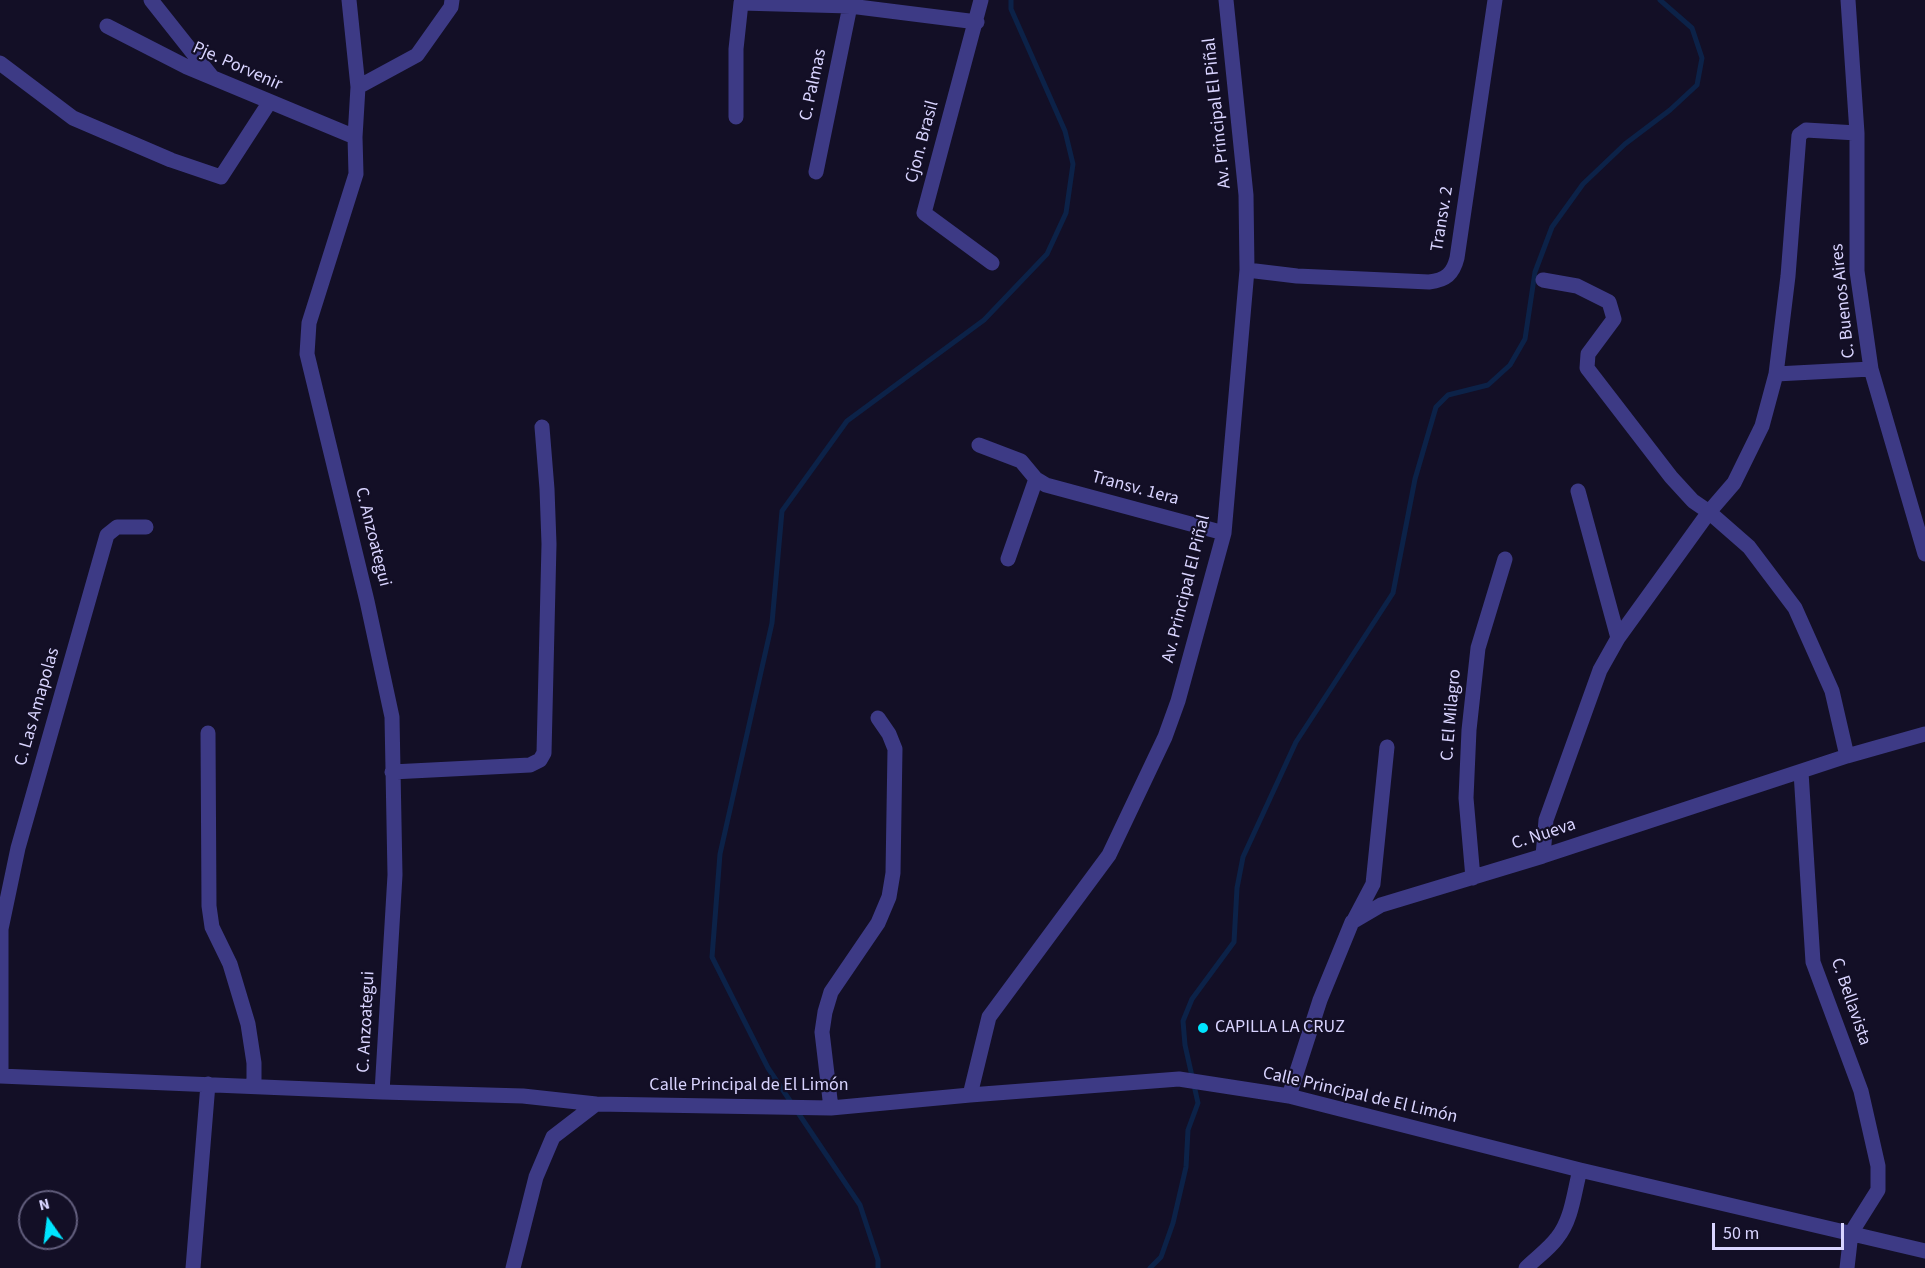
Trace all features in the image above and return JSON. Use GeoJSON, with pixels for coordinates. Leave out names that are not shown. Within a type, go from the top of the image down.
{"type":"FeatureCollection","features":[{"type":"Feature","properties":{"kind":"street"},"geometry":{"type":"LineString","coordinates":[[151,0],[212,77]]}},
{"type":"Feature","properties":{"kind":"street","name":"C. Anzoategui"},"geometry":{"type":"LineString","coordinates":[[349,0],[358,87],[354,137],[356,174],[309,323],[307,354],[367,601],[392,717],[395,875],[382,1092]]}},
{"type":"Feature","properties":{"kind":"street"},"geometry":{"type":"LineString","coordinates":[[358,87],[417,55],[451,7],[452,0]]}},
{"type":"Feature","properties":{"kind":"street","name":"Cjon. Brasil"},"geometry":{"type":"LineString","coordinates":[[981,0],[924,213],[992,264]]}},
{"type":"Feature","properties":{"kind":"street","name":"Av. Principal El Piñal"},"geometry":{"type":"LineString","coordinates":[[970,1095],[989,1017],[1108,855],[1165,737],[1179,701],[1224,533],[1247,270],[1246,195],[1226,0]]}},
{"type":"Feature","properties":{"kind":"street","name":"Transv. 2"},"geometry":{"type":"LineString","coordinates":[[1247,270],[1309,276],[1429,282],[1442,280],[1453,271],[1457,258],[1495,0]]}},
{"type":"Feature","properties":{"kind":"street","name":"C. Buenos Aires"},"geometry":{"type":"LineString","coordinates":[[1848,0],[1857,133],[1857,271],[1871,369],[1925,554]]}},
{"type":"Feature","properties":{"kind":"street"},"geometry":{"type":"LineString","coordinates":[[736,117],[736,49],[741,3],[850,6],[976,22]]}},
{"type":"Feature","properties":{"kind":"street","name":"C. Palmas"},"geometry":{"type":"LineString","coordinates":[[816,172],[850,6]]}},
{"type":"Feature","properties":{"kind":"street","name":"Pje. Porvenir"},"geometry":{"type":"LineString","coordinates":[[107,26],[187,67],[354,137]]}},
{"type":"Feature","properties":{"kind":"street"},"geometry":{"type":"LineString","coordinates":[[0,63],[73,118],[171,160],[221,177],[270,103]]}},
{"type":"Feature","properties":{"kind":"street"},"geometry":{"type":"LineString","coordinates":[[1543,856],[1546,820],[1600,670],[1618,638],[1710,512],[1734,483],[1762,426],[1776,374],[1788,276],[1799,135],[1806,130],[1857,133]]}},
{"type":"Feature","properties":{"kind":"street"},"geometry":{"type":"LineString","coordinates":[[1543,280],[1577,286],[1609,303],[1614,319],[1588,354],[1587,368],[1671,477],[1693,501],[1710,512],[1749,547],[1795,608],[1832,691],[1847,756]]}},
{"type":"Feature","properties":{"kind":"street"},"geometry":{"type":"LineString","coordinates":[[1776,374],[1871,369]]}},
{"type":"Feature","properties":{"kind":"street"},"geometry":{"type":"LineString","coordinates":[[392,771],[530,765],[536,763],[544,753],[544,676],[549,544],[542,427]]}},
{"type":"Feature","properties":{"kind":"street"},"geometry":{"type":"LineString","coordinates":[[979,445],[1021,461],[1036,479],[1008,559]]}},
{"type":"Feature","properties":{"kind":"street","name":"Transv. 1era"},"geometry":{"type":"LineString","coordinates":[[1036,479],[1046,485],[1224,533]]}},
{"type":"Feature","properties":{"kind":"street"},"geometry":{"type":"LineString","coordinates":[[1578,491],[1618,638]]}},
{"type":"Feature","properties":{"kind":"street","name":"C. Las Amapolas"},"geometry":{"type":"LineString","coordinates":[[0,1076],[1,929],[18,848],[107,535],[117,527],[146,527]]}},
{"type":"Feature","properties":{"kind":"street","name":"C. El Milagro"},"geometry":{"type":"LineString","coordinates":[[1473,878],[1466,798],[1469,730],[1478,648],[1505,559]]}},
{"type":"Feature","properties":{"kind":"street"},"geometry":{"type":"LineString","coordinates":[[831,1108],[822,1032],[825,1012],[831,992],[878,923],[889,897],[893,873],[895,749],[889,734],[878,718]]}},
{"type":"Feature","properties":{"kind":"street"},"geometry":{"type":"LineString","coordinates":[[208,733],[209,906],[213,927],[230,964],[248,1024],[254,1063],[254,1085]]}},
{"type":"Feature","properties":{"kind":"street","name":"C. Nueva"},"geometry":{"type":"LineString","coordinates":[[1352,922],[1381,905],[1543,856],[1847,756],[1925,734]]}},
{"type":"Feature","properties":{"kind":"street"},"geometry":{"type":"LineString","coordinates":[[1289,1096],[1320,1000],[1352,922],[1373,884],[1388,747]]}},
{"type":"Feature","properties":{"kind":"street","name":"C. Bellavista"},"geometry":{"type":"LineString","coordinates":[[1801,772],[1814,962],[1861,1092],[1878,1166],[1878,1190],[1851,1233]]}},
{"type":"Feature","properties":{"kind":"street","name":"Calle Principal de El Limón"},"geometry":{"type":"LineString","coordinates":[[0,1076],[523,1096],[596,1104],[808,1108],[1181,1080],[1289,1096],[1580,1170],[1925,1251]]}},
{"type":"Feature","properties":{"kind":"street"},"geometry":{"type":"LineString","coordinates":[[193,1268],[208,1084]]}},
{"type":"Feature","properties":{"kind":"street"},"geometry":{"type":"LineString","coordinates":[[513,1268],[536,1177],[553,1137],[596,1104]]}},
{"type":"Feature","properties":{"kind":"street"},"geometry":{"type":"LineString","coordinates":[[1526,1268],[1562,1232],[1580,1170]]}},
{"type":"Feature","properties":{"kind":"street"},"geometry":{"type":"LineString","coordinates":[[1847,1268],[1851,1233]]}},
{"type":"Feature","properties":{"kind":"waterway"},"geometry":{"type":"LineString","coordinates":[[878,1268],[878,1260],[860,1205],[768,1068],[712,957],[720,854],[772,623],[782,511],[847,421],[984,320],[1047,254],[1066,213],[1073,164],[1065,131],[1011,9],[1011,0]]}},
{"type":"Feature","properties":{"kind":"waterway"},"geometry":{"type":"LineString","coordinates":[[1150,1268],[1161,1257],[1173,1223],[1186,1167],[1188,1130],[1198,1103],[1185,1045],[1183,1021],[1192,999],[1234,942],[1237,888],[1243,857],[1296,742],[1393,593],[1415,479],[1436,407],[1448,395],[1488,385],[1510,365],[1525,339],[1535,272],[1552,227],[1583,184],[1625,144],[1670,110],[1697,85],[1702,58],[1692,28],[1660,0]]}},
{"type":"Feature","properties":{"kind":"place","name":"CAPILLA LA CRUZ"},"geometry":{"type":"Point","coordinates":[1203,1028]}}]}
